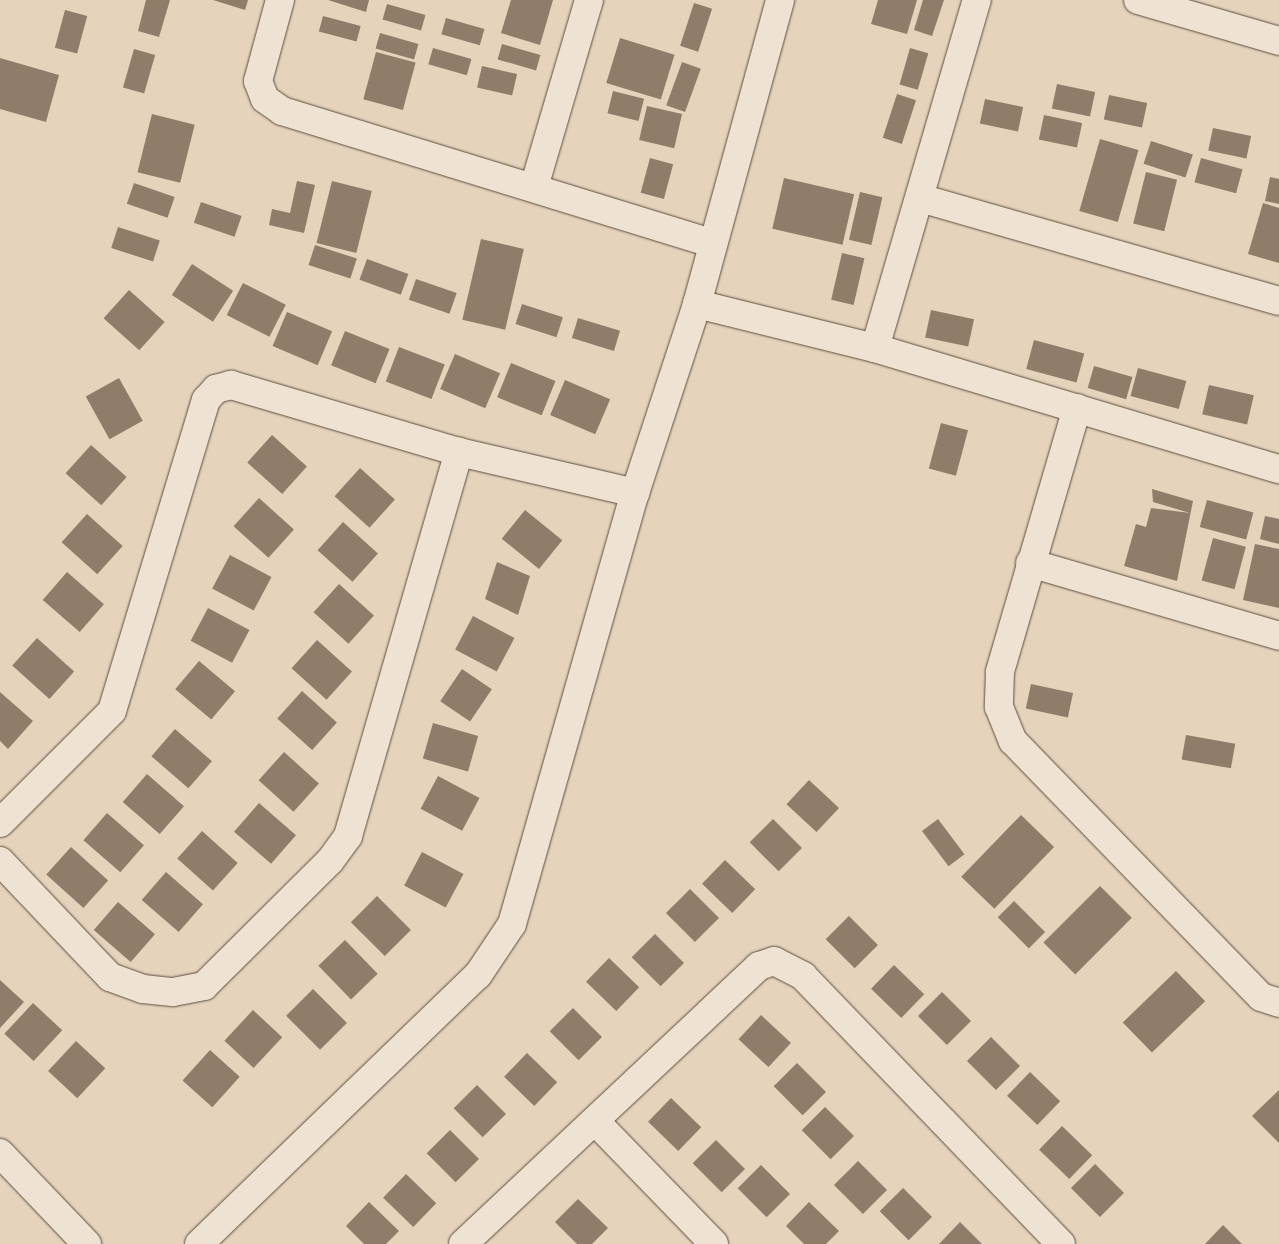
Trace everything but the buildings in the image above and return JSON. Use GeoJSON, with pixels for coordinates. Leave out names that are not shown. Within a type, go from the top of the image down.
{"type":"FeatureCollection","features":[{"type":"Feature","properties":{"kind":"street"},"geometry":{"type":"LineString","coordinates":[[280,0],[258,81],[265,99],[282,111],[711,243]]}},
{"type":"Feature","properties":{"kind":"street"},"geometry":{"type":"LineString","coordinates":[[534,188],[590,0]]}},
{"type":"Feature","properties":{"kind":"street"},"geometry":{"type":"LineString","coordinates":[[200,1244],[478,975],[498,950],[512,924],[635,493],[697,304],[711,243],[780,0]]}},
{"type":"Feature","properties":{"kind":"street"},"geometry":{"type":"LineString","coordinates":[[875,348],[978,0]]}},
{"type":"Feature","properties":{"kind":"street"},"geometry":{"type":"LineString","coordinates":[[1138,0],[1279,41]]}},
{"type":"Feature","properties":{"kind":"street"},"geometry":{"type":"LineString","coordinates":[[920,198],[1279,301]]}},
{"type":"Feature","properties":{"kind":"street"},"geometry":{"type":"LineString","coordinates":[[697,304],[875,348],[1279,468]]}},
{"type":"Feature","properties":{"kind":"street"},"geometry":{"type":"LineString","coordinates":[[0,823],[112,711],[206,400],[216,389],[232,385],[459,452],[635,493]]}},
{"type":"Feature","properties":{"kind":"street"},"geometry":{"type":"LineString","coordinates":[[1077,408],[1030,563],[1000,672],[999,707],[1013,741],[1261,998],[1279,1003]]}},
{"type":"Feature","properties":{"kind":"street"},"geometry":{"type":"LineString","coordinates":[[0,861],[110,977],[143,989],[173,992],[204,986],[330,861],[348,836],[459,452]]}},
{"type":"Feature","properties":{"kind":"street"},"geometry":{"type":"LineString","coordinates":[[1030,563],[1279,636]]}},
{"type":"Feature","properties":{"kind":"street"},"geometry":{"type":"LineString","coordinates":[[463,1244],[759,966],[774,961],[803,976],[1061,1244]]}},
{"type":"Feature","properties":{"kind":"street"},"geometry":{"type":"LineString","coordinates":[[595,1121],[714,1244]]}},
{"type":"Feature","properties":{"kind":"street"},"geometry":{"type":"LineString","coordinates":[[0,1153],[87,1244]]}}]}
